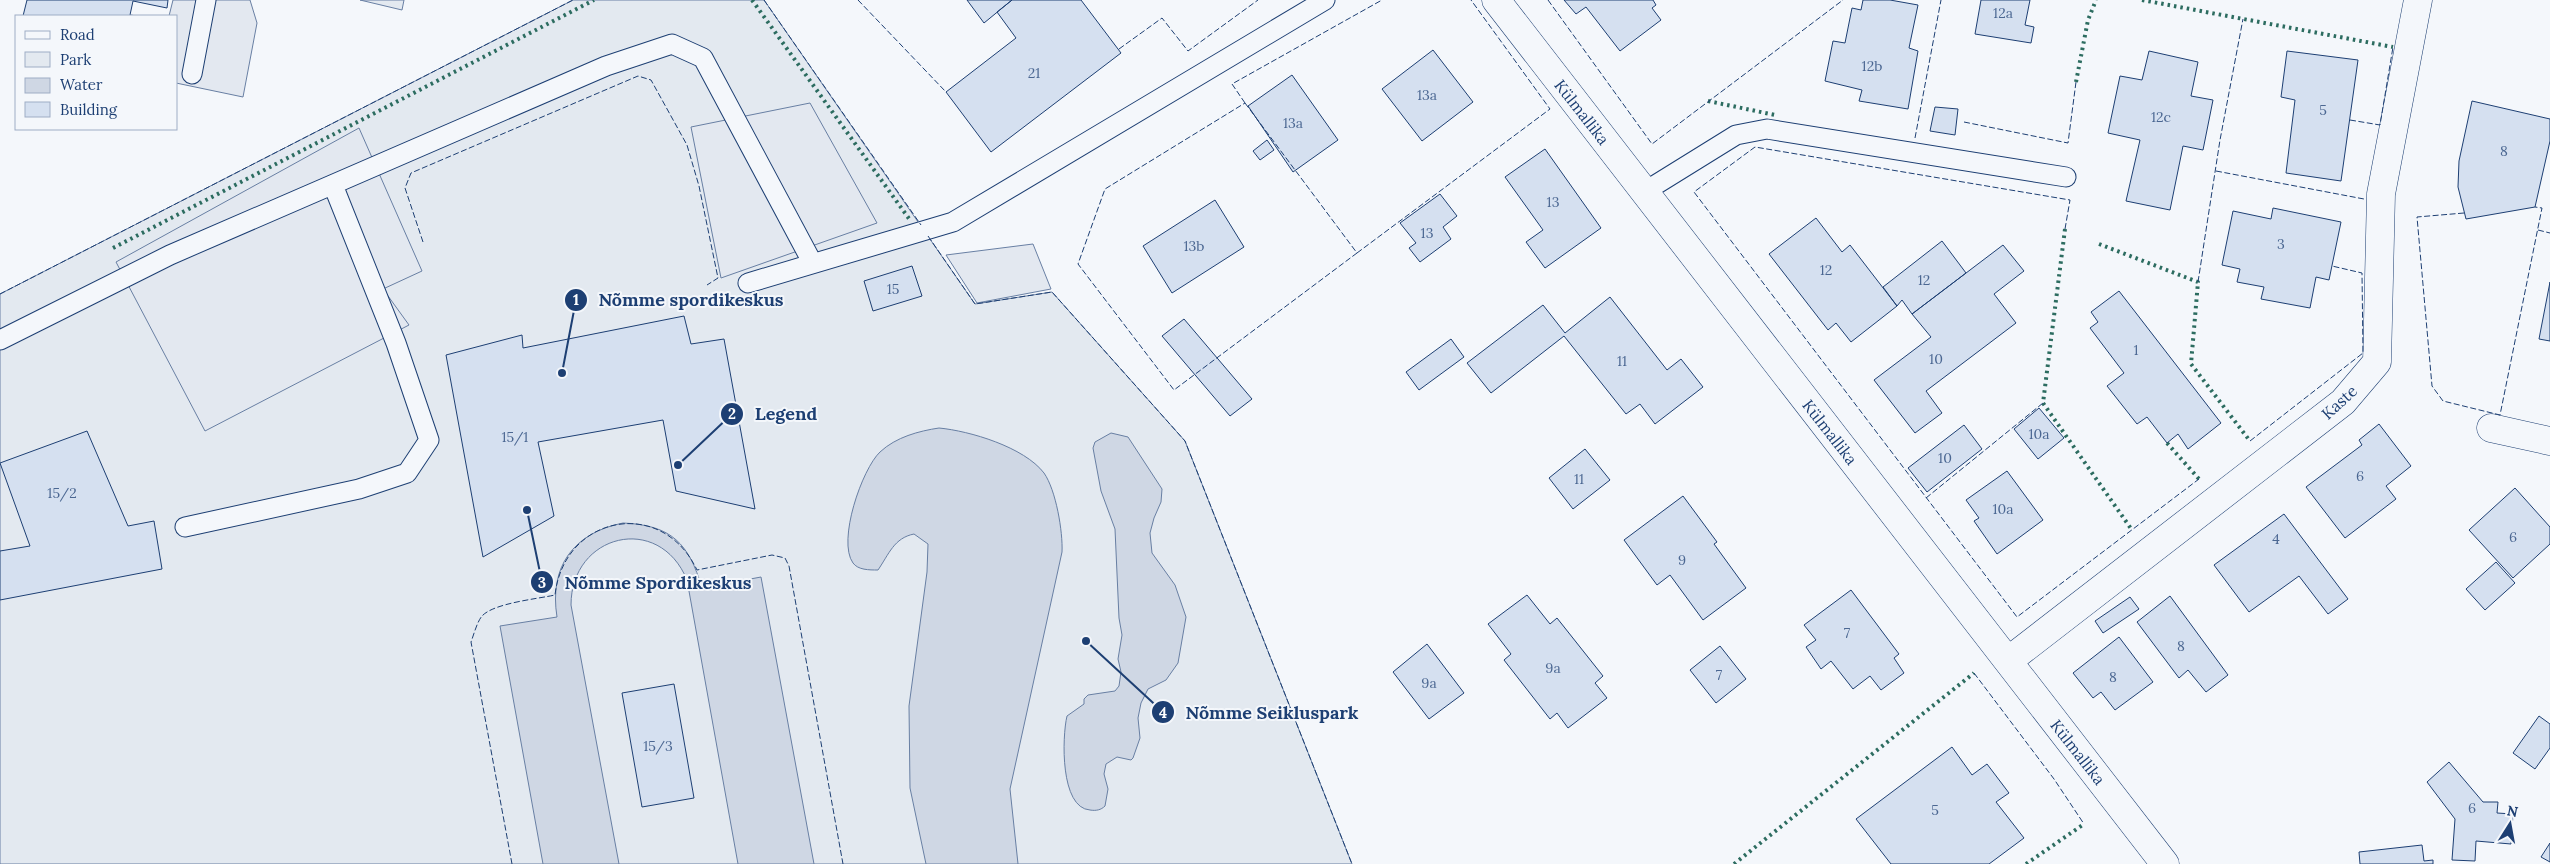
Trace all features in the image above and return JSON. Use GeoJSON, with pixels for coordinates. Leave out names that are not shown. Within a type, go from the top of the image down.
{"type":"FeatureCollection","features":[{"type":"Feature","properties":{"kind":"street","name":"Külmallika"},"geometry":{"type":"LineString","coordinates":[[1496,0],[2165,864]]}},
{"type":"Feature","properties":{"kind":"street","name":"Kaste"},"geometry":{"type":"LineString","coordinates":[[2008,662],[2343,402],[2377,362],[2381,194],[2418,0]]}},
{"type":"Feature","properties":{"kind":"street"},"geometry":{"type":"LineString","coordinates":[[2491,428],[2550,441]]}},
{"type":"Feature","properties":{"kind":"lane"},"geometry":{"type":"LineString","coordinates":[[192,74],[206,0]]}},
{"type":"Feature","properties":{"kind":"lane"},"geometry":{"type":"LineString","coordinates":[[748,283],[812,262],[953,222],[1325,0]]}},
{"type":"Feature","properties":{"kind":"lane"},"geometry":{"type":"LineString","coordinates":[[0,340],[170,255],[606,66],[672,44],[703,58],[812,262]]}},
{"type":"Feature","properties":{"kind":"lane"},"geometry":{"type":"LineString","coordinates":[[1644,192],[1736,135],[1767,129],[2066,177]]}},
{"type":"Feature","properties":{"kind":"lane"},"geometry":{"type":"LineString","coordinates":[[185,527],[359,489],[407,473],[429,440],[396,343],[332,185]]}},
{"type":"Feature","properties":{"kind":"green space"},"geometry":{"type":"Polygon","coordinates":[[[360,0],[404,0],[402,10],[360,0]]]}},
{"type":"Feature","properties":{"kind":"green space"},"geometry":{"type":"Polygon","coordinates":[[[573,0],[764,0],[975,304],[1052,292],[1185,441],[1352,864],[0,864],[0,294],[573,0]]]}},
{"type":"Feature","properties":{"kind":"shaded area"},"geometry":{"type":"Polygon","coordinates":[[[173,0],[250,0],[257,23],[243,97],[178,83],[178,15],[169,15],[173,0]]]}},
{"type":"Feature","properties":{"kind":"shaded area"},"geometry":{"type":"Polygon","coordinates":[[[810,103],[877,223],[721,278],[691,127],[810,103]]]}},
{"type":"Feature","properties":{"kind":"shaded area"},"geometry":{"type":"Polygon","coordinates":[[[359,128],[422,271],[383,289],[409,325],[205,431],[116,262],[359,128]]]}},
{"type":"Feature","properties":{"kind":"shaded area"},"geometry":{"type":"Polygon","coordinates":[[[1033,244],[1051,289],[977,303],[946,255],[1033,244]]]}},
{"type":"Feature","properties":{"kind":"water"},"geometry":{"type":"Polygon","coordinates":[[[939,428],[981,437],[1024,455],[1044,473],[1052,490],[1058,511],[1062,552],[1010,789],[1018,864],[926,864],[910,788],[909,706],[927,572],[928,544],[914,534],[901,539],[878,570],[867,570],[858,567],[853,563],[849,553],[848,539],[854,506],[859,489],[873,461],[880,452],[893,442],[916,433],[939,428]]]}},
{"type":"Feature","properties":{"kind":"water"},"geometry":{"type":"Polygon","coordinates":[[[1111,433],[1128,437],[1162,489],[1161,502],[1150,533],[1152,553],[1175,585],[1186,617],[1178,663],[1166,680],[1148,689],[1141,703],[1138,718],[1140,738],[1133,758],[1131,760],[1117,757],[1106,764],[1104,774],[1108,789],[1105,806],[1100,809],[1090,810],[1080,806],[1073,797],[1068,785],[1065,770],[1064,739],[1067,716],[1084,704],[1084,699],[1088,695],[1115,691],[1119,686],[1121,672],[1118,659],[1122,635],[1119,618],[1115,529],[1101,491],[1093,448],[1095,442],[1111,433]]]}},
{"type":"Feature","properties":{"kind":"water"},"geometry":{"type":"Polygon","coordinates":[[[623,523],[654,528],[676,540],[691,560],[702,588],[761,577],[814,864],[738,864],[687,580],[674,559],[657,545],[638,539],[619,540],[600,548],[585,562],[575,581],[571,605],[619,864],[543,864],[500,626],[557,617],[555,599],[557,583],[561,568],[568,555],[590,535],[623,523]]]}},
{"type":"Feature","properties":{"kind":"building"},"geometry":{"type":"Polygon","coordinates":[[[27,0],[168,0],[167,8],[133,1],[130,15],[23,15],[27,0]]]}},
{"type":"Feature","properties":{"kind":"building"},"geometry":{"type":"Polygon","coordinates":[[[967,0],[1012,0],[984,23],[967,0]]]}},
{"type":"Feature","properties":{"kind":"building"},"geometry":{"type":"Polygon","coordinates":[[[1012,0],[1081,0],[1121,53],[991,152],[946,92],[1016,38],[997,12],[1012,0]]]}},
{"type":"Feature","properties":{"kind":"building"},"geometry":{"type":"Polygon","coordinates":[[[1564,0],[1653,0],[1656,5],[1652,8],[1661,20],[1620,51],[1586,7],[1576,14],[1564,0]]]}},
{"type":"Feature","properties":{"kind":"building"},"geometry":{"type":"Polygon","coordinates":[[[1863,0],[1890,0],[1918,5],[1909,48],[1918,51],[1908,109],[1859,101],[1862,90],[1825,81],[1833,41],[1845,43],[1852,8],[1861,10],[1863,0]]]}},
{"type":"Feature","properties":{"kind":"building"},"geometry":{"type":"Polygon","coordinates":[[[1981,0],[2030,0],[2025,25],[2034,27],[2031,43],[1975,34],[1981,0]]]}},
{"type":"Feature","properties":{"kind":"building"},"geometry":{"type":"Polygon","coordinates":[[[1433,50],[1473,102],[1422,141],[1382,89],[1433,50]]]}},
{"type":"Feature","properties":{"kind":"building"},"geometry":{"type":"Polygon","coordinates":[[[2149,51],[2198,62],[2191,96],[2213,100],[2203,150],[2183,146],[2170,210],[2126,201],[2140,140],[2108,133],[2120,76],[2142,80],[2149,51]]]}},
{"type":"Feature","properties":{"kind":"building"},"geometry":{"type":"Polygon","coordinates":[[[2287,51],[2358,60],[2341,181],[2286,173],[2295,100],[2281,97],[2287,51]]]}},
{"type":"Feature","properties":{"kind":"building"},"geometry":{"type":"Polygon","coordinates":[[[1292,75],[1338,140],[1293,172],[1248,106],[1292,75]]]}},
{"type":"Feature","properties":{"kind":"building"},"geometry":{"type":"Polygon","coordinates":[[[2472,101],[2550,119],[2550,141],[2535,207],[2466,219],[2458,187],[2459,161],[2472,101]]]}},
{"type":"Feature","properties":{"kind":"building"},"geometry":{"type":"Polygon","coordinates":[[[1935,107],[1958,109],[1955,135],[1930,131],[1935,107]]]}},
{"type":"Feature","properties":{"kind":"building"},"geometry":{"type":"Polygon","coordinates":[[[1267,140],[1274,150],[1260,160],[1253,151],[1267,140]]]}},
{"type":"Feature","properties":{"kind":"building"},"geometry":{"type":"Polygon","coordinates":[[[1545,149],[1601,228],[1545,268],[1526,242],[1543,230],[1505,177],[1545,149]]]}},
{"type":"Feature","properties":{"kind":"building"},"geometry":{"type":"Polygon","coordinates":[[[1440,194],[1457,216],[1443,227],[1451,239],[1420,262],[1409,248],[1416,243],[1400,223],[1440,194]]]}},
{"type":"Feature","properties":{"kind":"building"},"geometry":{"type":"Polygon","coordinates":[[[1215,200],[1244,247],[1172,293],[1143,246],[1215,200]]]}},
{"type":"Feature","properties":{"kind":"building"},"geometry":{"type":"Polygon","coordinates":[[[2273,208],[2341,222],[2329,280],[2316,277],[2310,308],[2261,299],[2264,287],[2237,282],[2240,269],[2222,265],[2233,211],[2271,219],[2273,208]]]}},
{"type":"Feature","properties":{"kind":"building"},"geometry":{"type":"Polygon","coordinates":[[[1816,218],[1842,252],[1850,245],[1897,306],[1851,342],[1836,323],[1828,330],[1769,254],[1816,218]]]}},
{"type":"Feature","properties":{"kind":"building"},"geometry":{"type":"Polygon","coordinates":[[[1942,241],[1966,273],[1912,314],[1902,300],[1897,306],[1883,287],[1942,241]]]}},
{"type":"Feature","properties":{"kind":"building"},"geometry":{"type":"Polygon","coordinates":[[[2003,245],[2024,271],[1994,294],[2016,323],[1926,391],[1942,413],[1915,433],[1874,380],[1931,337],[1912,314],[2003,245]]]}},
{"type":"Feature","properties":{"kind":"building"},"geometry":{"type":"Polygon","coordinates":[[[912,266],[922,296],[873,311],[864,281],[912,266]]]}},
{"type":"Feature","properties":{"kind":"building"},"geometry":{"type":"Polygon","coordinates":[[[2550,282],[2550,341],[2539,339],[2550,282]]]}},
{"type":"Feature","properties":{"kind":"building"},"geometry":{"type":"Polygon","coordinates":[[[2119,291],[2221,423],[2188,449],[2178,434],[2167,443],[2147,417],[2137,424],[2107,386],[2124,373],[2090,328],[2098,322],[2091,312],[2119,291]]]}},
{"type":"Feature","properties":{"kind":"building"},"geometry":{"type":"Polygon","coordinates":[[[1610,297],[1667,370],[1681,359],[1703,387],[1655,424],[1640,404],[1626,414],[1564,336],[1491,393],[1467,363],[1543,305],[1565,333],[1610,297]]]}},
{"type":"Feature","properties":{"kind":"building"},"geometry":{"type":"Polygon","coordinates":[[[684,316],[691,344],[724,339],[755,509],[676,491],[663,420],[538,442],[554,516],[483,557],[446,355],[522,335],[523,348],[684,316]]]}},
{"type":"Feature","properties":{"kind":"building"},"geometry":{"type":"Polygon","coordinates":[[[1184,319],[1252,399],[1230,416],[1162,336],[1184,319]]]}},
{"type":"Feature","properties":{"kind":"building"},"geometry":{"type":"Polygon","coordinates":[[[1451,339],[1464,357],[1419,390],[1406,372],[1451,339]]]}},
{"type":"Feature","properties":{"kind":"building"},"geometry":{"type":"Polygon","coordinates":[[[2039,408],[2064,438],[2038,459],[2014,429],[2039,408]]]}},
{"type":"Feature","properties":{"kind":"building"},"geometry":{"type":"Polygon","coordinates":[[[2379,424],[2411,466],[2386,486],[2396,499],[2345,538],[2306,487],[2362,445],[2359,440],[2379,424]]]}},
{"type":"Feature","properties":{"kind":"building"},"geometry":{"type":"Polygon","coordinates":[[[1964,425],[1982,449],[1927,492],[1908,468],[1964,425]]]}},
{"type":"Feature","properties":{"kind":"building"},"geometry":{"type":"Polygon","coordinates":[[[87,431],[128,526],[154,521],[162,569],[0,600],[0,551],[30,546],[0,463],[87,431]]]}},
{"type":"Feature","properties":{"kind":"building"},"geometry":{"type":"Polygon","coordinates":[[[1585,449],[1610,480],[1573,509],[1549,478],[1585,449]]]}},
{"type":"Feature","properties":{"kind":"building"},"geometry":{"type":"Polygon","coordinates":[[[2007,471],[2043,520],[1997,554],[1974,521],[1979,518],[1966,500],[2007,471]]]}},
{"type":"Feature","properties":{"kind":"building"},"geometry":{"type":"Polygon","coordinates":[[[2515,488],[2550,527],[2550,544],[2513,578],[2469,530],[2515,488]]]}},
{"type":"Feature","properties":{"kind":"building"},"geometry":{"type":"Polygon","coordinates":[[[1683,496],[1717,542],[1714,544],[1746,588],[1703,620],[1670,575],[1657,585],[1624,540],[1683,496]]]}},
{"type":"Feature","properties":{"kind":"building"},"geometry":{"type":"Polygon","coordinates":[[[2284,514],[2348,599],[2328,614],[2299,576],[2249,612],[2214,565],[2284,514]]]}},
{"type":"Feature","properties":{"kind":"building"},"geometry":{"type":"Polygon","coordinates":[[[2496,562],[2515,583],[2485,610],[2466,589],[2496,562]]]}},
{"type":"Feature","properties":{"kind":"building"},"geometry":{"type":"Polygon","coordinates":[[[1851,590],[1899,654],[1894,658],[1904,673],[1881,690],[1870,676],[1853,689],[1831,661],[1821,669],[1806,647],[1816,640],[1804,625],[1851,590]]]}},
{"type":"Feature","properties":{"kind":"building"},"geometry":{"type":"Polygon","coordinates":[[[1527,595],[1550,624],[1557,618],[1603,676],[1595,683],[1607,698],[1568,728],[1557,713],[1550,719],[1504,660],[1511,654],[1488,624],[1527,595]]]}},
{"type":"Feature","properties":{"kind":"building"},"geometry":{"type":"Polygon","coordinates":[[[2170,596],[2228,675],[2206,692],[2188,670],[2179,678],[2137,622],[2170,596]]]}},
{"type":"Feature","properties":{"kind":"building"},"geometry":{"type":"Polygon","coordinates":[[[2130,597],[2139,609],[2103,633],[2095,621],[2130,597]]]}},
{"type":"Feature","properties":{"kind":"building"},"geometry":{"type":"Polygon","coordinates":[[[2119,637],[2153,682],[2115,710],[2101,692],[2093,698],[2073,673],[2119,637]]]}},
{"type":"Feature","properties":{"kind":"building"},"geometry":{"type":"Polygon","coordinates":[[[1427,644],[1464,693],[1429,719],[1393,672],[1427,644]]]}},
{"type":"Feature","properties":{"kind":"building"},"geometry":{"type":"Polygon","coordinates":[[[1720,646],[1746,679],[1716,703],[1690,670],[1720,646]]]}},
{"type":"Feature","properties":{"kind":"building"},"geometry":{"type":"Polygon","coordinates":[[[674,684],[694,798],[642,807],[622,693],[674,684]]]}},
{"type":"Feature","properties":{"kind":"building"},"geometry":{"type":"Polygon","coordinates":[[[2539,716],[2550,724],[2550,748],[2535,769],[2513,753],[2539,716]]]}},
{"type":"Feature","properties":{"kind":"building"},"geometry":{"type":"Polygon","coordinates":[[[1952,747],[1972,775],[1987,764],[2009,793],[1996,802],[2024,838],[1989,864],[1891,864],[1856,819],[1952,747]]]}},
{"type":"Feature","properties":{"kind":"building"},"geometry":{"type":"Polygon","coordinates":[[[2449,762],[2483,802],[2498,802],[2497,813],[2513,814],[2511,844],[2476,841],[2475,861],[2452,860],[2455,819],[2427,782],[2449,762]]]}},
{"type":"Feature","properties":{"kind":"building"},"geometry":{"type":"Polygon","coordinates":[[[2550,843],[2550,862],[2541,857],[2550,843]]]}},
{"type":"Feature","properties":{"kind":"building"},"geometry":{"type":"Polygon","coordinates":[[[2422,845],[2424,861],[2433,860],[2433,864],[2360,864],[2359,852],[2422,845]]]}},
{"type":"Feature","properties":{"kind":"hedge"},"geometry":{"type":"LineString","coordinates":[[113,248],[594,0]]}},
{"type":"Feature","properties":{"kind":"hedge"},"geometry":{"type":"LineString","coordinates":[[752,0],[910,220]]}},
{"type":"Feature","properties":{"kind":"hedge"},"geometry":{"type":"LineString","coordinates":[[2076,82],[2088,20],[2096,0]]}},
{"type":"Feature","properties":{"kind":"hedge"},"geometry":{"type":"LineString","coordinates":[[2142,0],[2393,47]]}},
{"type":"Feature","properties":{"kind":"hedge"},"geometry":{"type":"LineString","coordinates":[[1708,101],[1775,115]]}},
{"type":"Feature","properties":{"kind":"hedge"},"geometry":{"type":"LineString","coordinates":[[2065,229],[2043,403],[2132,530]]}},
{"type":"Feature","properties":{"kind":"hedge"},"geometry":{"type":"LineString","coordinates":[[2099,244],[2198,282],[2191,364],[2250,441]]}},
{"type":"Feature","properties":{"kind":"hedge"},"geometry":{"type":"LineString","coordinates":[[2167,443],[2199,479]]}},
{"type":"Feature","properties":{"kind":"hedge"},"geometry":{"type":"LineString","coordinates":[[1734,864],[1974,673]]}},
{"type":"Feature","properties":{"kind":"hedge"},"geometry":{"type":"LineString","coordinates":[[2026,864],[2084,824]]}},
{"type":"Feature","properties":{"kind":"fence"},"geometry":{"type":"LineString","coordinates":[[0,294],[573,0]]}},
{"type":"Feature","properties":{"kind":"fence"},"geometry":{"type":"LineString","coordinates":[[764,0],[921,225]]}},
{"type":"Feature","properties":{"kind":"fence"},"geometry":{"type":"LineString","coordinates":[[858,0],[946,92]]}},
{"type":"Feature","properties":{"kind":"fence"},"geometry":{"type":"LineString","coordinates":[[1119,49],[1162,18],[1188,51],[1258,0]]}},
{"type":"Feature","properties":{"kind":"fence"},"geometry":{"type":"LineString","coordinates":[[1245,103],[1232,84],[1382,0]]}},
{"type":"Feature","properties":{"kind":"fence"},"geometry":{"type":"LineString","coordinates":[[1357,253],[1550,109],[1471,0]]}},
{"type":"Feature","properties":{"kind":"fence"},"geometry":{"type":"LineString","coordinates":[[1548,0],[1652,144],[1843,0]]}},
{"type":"Feature","properties":{"kind":"fence"},"geometry":{"type":"LineString","coordinates":[[1915,138],[1941,0]]}},
{"type":"Feature","properties":{"kind":"fence"},"geometry":{"type":"LineString","coordinates":[[2198,282],[2220,140],[2243,19]]}},
{"type":"Feature","properties":{"kind":"fence"},"geometry":{"type":"LineString","coordinates":[[2350,120],[2380,125],[2393,47]]}},
{"type":"Feature","properties":{"kind":"fence"},"geometry":{"type":"LineString","coordinates":[[423,242],[405,188],[411,173],[638,76],[651,80],[687,145],[699,186],[718,278],[707,285]]}},
{"type":"Feature","properties":{"kind":"fence"},"geometry":{"type":"LineString","coordinates":[[1964,122],[2068,143],[2076,82]]}},
{"type":"Feature","properties":{"kind":"fence"},"geometry":{"type":"LineString","coordinates":[[1245,103],[1357,253],[1174,390],[1078,264],[1105,189],[1245,103]]}},
{"type":"Feature","properties":{"kind":"fence"},"geometry":{"type":"LineString","coordinates":[[2065,229],[2070,200],[1755,147],[1694,192],[2017,617],[2199,479]]}},
{"type":"Feature","properties":{"kind":"fence"},"geometry":{"type":"LineString","coordinates":[[2216,171],[2364,199]]}},
{"type":"Feature","properties":{"kind":"fence"},"geometry":{"type":"LineString","coordinates":[[2464,213],[2417,217],[2432,386],[2443,401],[2500,415],[2542,208],[2535,207]]}},
{"type":"Feature","properties":{"kind":"fence"},"geometry":{"type":"LineString","coordinates":[[2538,230],[2550,233]]}},
{"type":"Feature","properties":{"kind":"fence"},"geometry":{"type":"LineString","coordinates":[[928,236],[975,304],[1052,292],[1185,441],[1352,864]]}},
{"type":"Feature","properties":{"kind":"fence"},"geometry":{"type":"LineString","coordinates":[[2250,441],[2363,353],[2362,273],[2332,266]]}},
{"type":"Feature","properties":{"kind":"fence"},"geometry":{"type":"LineString","coordinates":[[1926,498],[2043,403]]}},
{"type":"Feature","properties":{"kind":"fence"},"geometry":{"type":"LineString","coordinates":[[512,864],[471,642],[476,628],[482,616],[496,608],[516,602],[555,595],[562,568],[576,547],[595,532],[616,525],[639,524],[661,531],[681,547],[697,570],[772,555],[785,558],[789,566],[843,864]]}},
{"type":"Feature","properties":{"kind":"fence"},"geometry":{"type":"LineString","coordinates":[[1974,673],[2054,779],[2084,824]]}},
{"type":"Feature","properties":{"kind":"place","name":"Nõmme spordikeskus"},"geometry":{"type":"Point","coordinates":[562,373]}},
{"type":"Feature","properties":{"kind":"place","name":"Legend"},"geometry":{"type":"Point","coordinates":[678,465]}},
{"type":"Feature","properties":{"kind":"place","name":"Nõmme Spordikeskus"},"geometry":{"type":"Point","coordinates":[527,510]}},
{"type":"Feature","properties":{"kind":"place","name":"Nõmme Seikluspark"},"geometry":{"type":"Point","coordinates":[1086,641]}}]}
